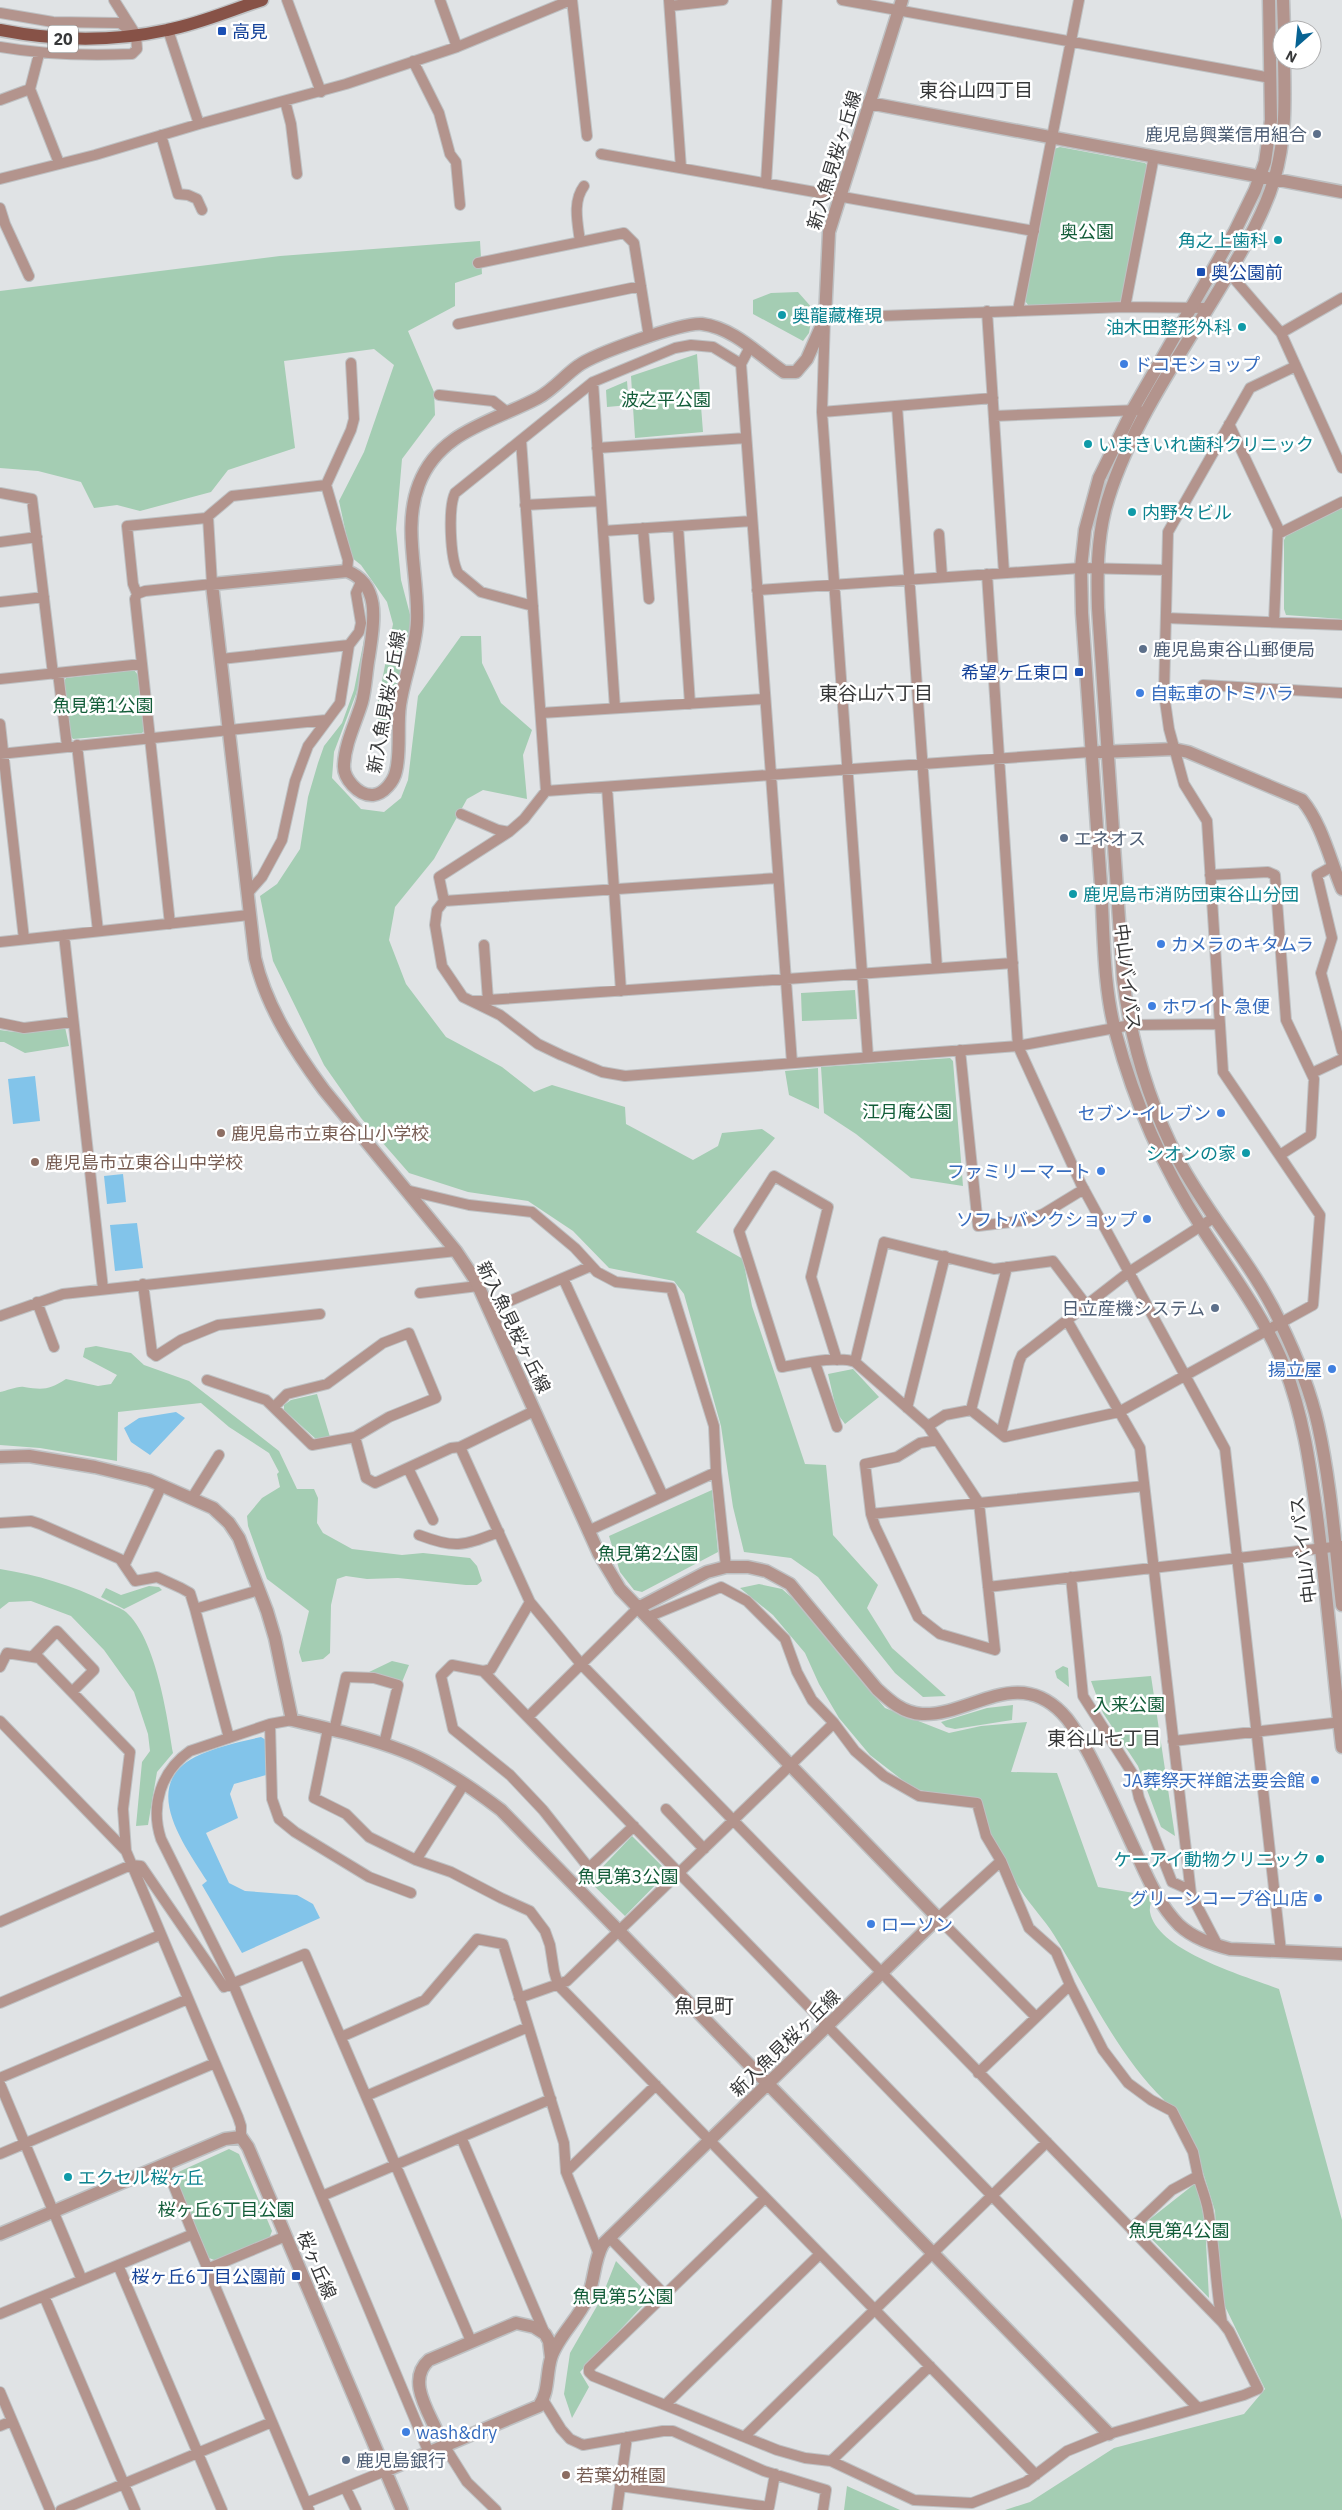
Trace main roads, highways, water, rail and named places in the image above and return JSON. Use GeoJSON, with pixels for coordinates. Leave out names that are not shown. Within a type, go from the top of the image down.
{"type":"FeatureCollection","features":[{"type":"Feature","properties":{"kind":"main road","name":"20"},"geometry":{"type":"LineString","coordinates":[[0,30],[59,39],[132,36],[168,30],[262,0]]}},
{"type":"Feature","properties":{"kind":"water"},"geometry":{"type":"Polygon","coordinates":[[[35,1076],[40,1121],[13,1124],[8,1079],[35,1076]]]}},
{"type":"Feature","properties":{"kind":"water"},"geometry":{"type":"Polygon","coordinates":[[[123,1174],[126,1202],[107,1204],[104,1176],[123,1174]]]}},
{"type":"Feature","properties":{"kind":"water"},"geometry":{"type":"Polygon","coordinates":[[[137,1223],[143,1268],[115,1271],[110,1225],[137,1223]]]}},
{"type":"Feature","properties":{"kind":"water"},"geometry":{"type":"Polygon","coordinates":[[[176,1412],[185,1418],[150,1455],[131,1442],[124,1428],[139,1418],[176,1412]]]}},
{"type":"Feature","properties":{"kind":"water"},"geometry":{"type":"Polygon","coordinates":[[[261,1737],[266,1740],[266,1775],[234,1784],[230,1794],[238,1818],[206,1833],[229,1883],[245,1891],[297,1895],[313,1904],[320,1918],[242,1953],[202,1885],[207,1881],[179,1834],[168,1800],[170,1784],[179,1769],[195,1757],[219,1748],[261,1737]]]}},
{"type":"Feature","properties":{"kind":"place","name":"高見"},"geometry":{"type":"Point","coordinates":[222,31]}},
{"type":"Feature","properties":{"kind":"place","name":"鹿児島興業信用組合"},"geometry":{"type":"Point","coordinates":[1317,134]}},
{"type":"Feature","properties":{"kind":"place","name":"角之上歯科"},"geometry":{"type":"Point","coordinates":[1278,240]}},
{"type":"Feature","properties":{"kind":"place","name":"奥公園前"},"geometry":{"type":"Point","coordinates":[1201,272]}},
{"type":"Feature","properties":{"kind":"place","name":"奥龍藏権現"},"geometry":{"type":"Point","coordinates":[782,315]}},
{"type":"Feature","properties":{"kind":"place","name":"油木田整形外科"},"geometry":{"type":"Point","coordinates":[1242,327]}},
{"type":"Feature","properties":{"kind":"place","name":"ドコモショップ"},"geometry":{"type":"Point","coordinates":[1124,364]}},
{"type":"Feature","properties":{"kind":"place","name":"いまきいれ歯科クリニック"},"geometry":{"type":"Point","coordinates":[1088,444]}},
{"type":"Feature","properties":{"kind":"place","name":"内野々ビル"},"geometry":{"type":"Point","coordinates":[1132,512]}},
{"type":"Feature","properties":{"kind":"place","name":"鹿児島東谷山郵便局"},"geometry":{"type":"Point","coordinates":[1143,649]}},
{"type":"Feature","properties":{"kind":"place","name":"希望ヶ丘東口"},"geometry":{"type":"Point","coordinates":[1079,672]}},
{"type":"Feature","properties":{"kind":"place","name":"自転車のトミハラ"},"geometry":{"type":"Point","coordinates":[1140,693]}},
{"type":"Feature","properties":{"kind":"place","name":"エネオス"},"geometry":{"type":"Point","coordinates":[1064,838]}},
{"type":"Feature","properties":{"kind":"place","name":"鹿児島市消防団東谷山分団"},"geometry":{"type":"Point","coordinates":[1073,894]}},
{"type":"Feature","properties":{"kind":"place","name":"カメラのキタムラ"},"geometry":{"type":"Point","coordinates":[1161,944]}},
{"type":"Feature","properties":{"kind":"place","name":"ホワイト急便"},"geometry":{"type":"Point","coordinates":[1152,1006]}},
{"type":"Feature","properties":{"kind":"place","name":"セブン-イレブン"},"geometry":{"type":"Point","coordinates":[1221,1113]}},
{"type":"Feature","properties":{"kind":"place","name":"鹿児島市立東谷山小学校"},"geometry":{"type":"Point","coordinates":[221,1133]}},
{"type":"Feature","properties":{"kind":"place","name":"シオンの家"},"geometry":{"type":"Point","coordinates":[1246,1153]}},
{"type":"Feature","properties":{"kind":"place","name":"鹿児島市立東谷山中学校"},"geometry":{"type":"Point","coordinates":[35,1162]}},
{"type":"Feature","properties":{"kind":"place","name":"ファミリーマート"},"geometry":{"type":"Point","coordinates":[1101,1171]}},
{"type":"Feature","properties":{"kind":"place","name":"ソフトバンクショップ"},"geometry":{"type":"Point","coordinates":[1147,1219]}},
{"type":"Feature","properties":{"kind":"place","name":"日立産機システム"},"geometry":{"type":"Point","coordinates":[1215,1308]}},
{"type":"Feature","properties":{"kind":"place","name":"揚立屋"},"geometry":{"type":"Point","coordinates":[1332,1369]}},
{"type":"Feature","properties":{"kind":"place","name":"JA葬祭天祥館法要会館"},"geometry":{"type":"Point","coordinates":[1315,1780]}},
{"type":"Feature","properties":{"kind":"place","name":"ケーアイ動物クリニック"},"geometry":{"type":"Point","coordinates":[1320,1859]}},
{"type":"Feature","properties":{"kind":"place","name":"グリーンコープ谷山店"},"geometry":{"type":"Point","coordinates":[1318,1898]}},
{"type":"Feature","properties":{"kind":"place","name":"ローソン"},"geometry":{"type":"Point","coordinates":[871,1924]}},
{"type":"Feature","properties":{"kind":"place","name":"エクセル桜ヶ丘"},"geometry":{"type":"Point","coordinates":[68,2177]}},
{"type":"Feature","properties":{"kind":"place","name":"桜ヶ丘6丁目公園前"},"geometry":{"type":"Point","coordinates":[296,2276]}},
{"type":"Feature","properties":{"kind":"place","name":"wash&dry"},"geometry":{"type":"Point","coordinates":[406,2432]}},
{"type":"Feature","properties":{"kind":"place","name":"鹿児島銀行"},"geometry":{"type":"Point","coordinates":[346,2460]}},
{"type":"Feature","properties":{"kind":"place","name":"若葉幼稚園"},"geometry":{"type":"Point","coordinates":[566,2475]}},
{"type":"Feature","properties":{"kind":"district","name":"東谷山四丁目"},"geometry":{"type":"Point","coordinates":[976,90]}},
{"type":"Feature","properties":{"kind":"district","name":"東谷山六丁目"},"geometry":{"type":"Point","coordinates":[876,693]}},
{"type":"Feature","properties":{"kind":"district","name":"東谷山七丁目"},"geometry":{"type":"Point","coordinates":[1104,1738]}},
{"type":"Feature","properties":{"kind":"district","name":"魚見町"},"geometry":{"type":"Point","coordinates":[704,2005]}},
{"type":"Feature","properties":{"kind":"park label","name":"奥公園"},"geometry":{"type":"Point","coordinates":[1087,231]}},
{"type":"Feature","properties":{"kind":"park label","name":"波之平公園"},"geometry":{"type":"Point","coordinates":[666,399]}},
{"type":"Feature","properties":{"kind":"park label","name":"魚見第1公園"},"geometry":{"type":"Point","coordinates":[103,705]}},
{"type":"Feature","properties":{"kind":"park label","name":"江月庵公園"},"geometry":{"type":"Point","coordinates":[907,1111]}},
{"type":"Feature","properties":{"kind":"park label","name":"魚見第2公園"},"geometry":{"type":"Point","coordinates":[648,1553]}},
{"type":"Feature","properties":{"kind":"park label","name":"入来公園"},"geometry":{"type":"Point","coordinates":[1129,1704]}},
{"type":"Feature","properties":{"kind":"park label","name":"魚見第3公園"},"geometry":{"type":"Point","coordinates":[628,1876]}},
{"type":"Feature","properties":{"kind":"park label","name":"桜ヶ丘6丁目公園"},"geometry":{"type":"Point","coordinates":[226,2209]}},
{"type":"Feature","properties":{"kind":"park label","name":"魚見第4公園"},"geometry":{"type":"Point","coordinates":[1179,2230]}},
{"type":"Feature","properties":{"kind":"park label","name":"魚見第5公園"},"geometry":{"type":"Point","coordinates":[623,2296]}}]}
